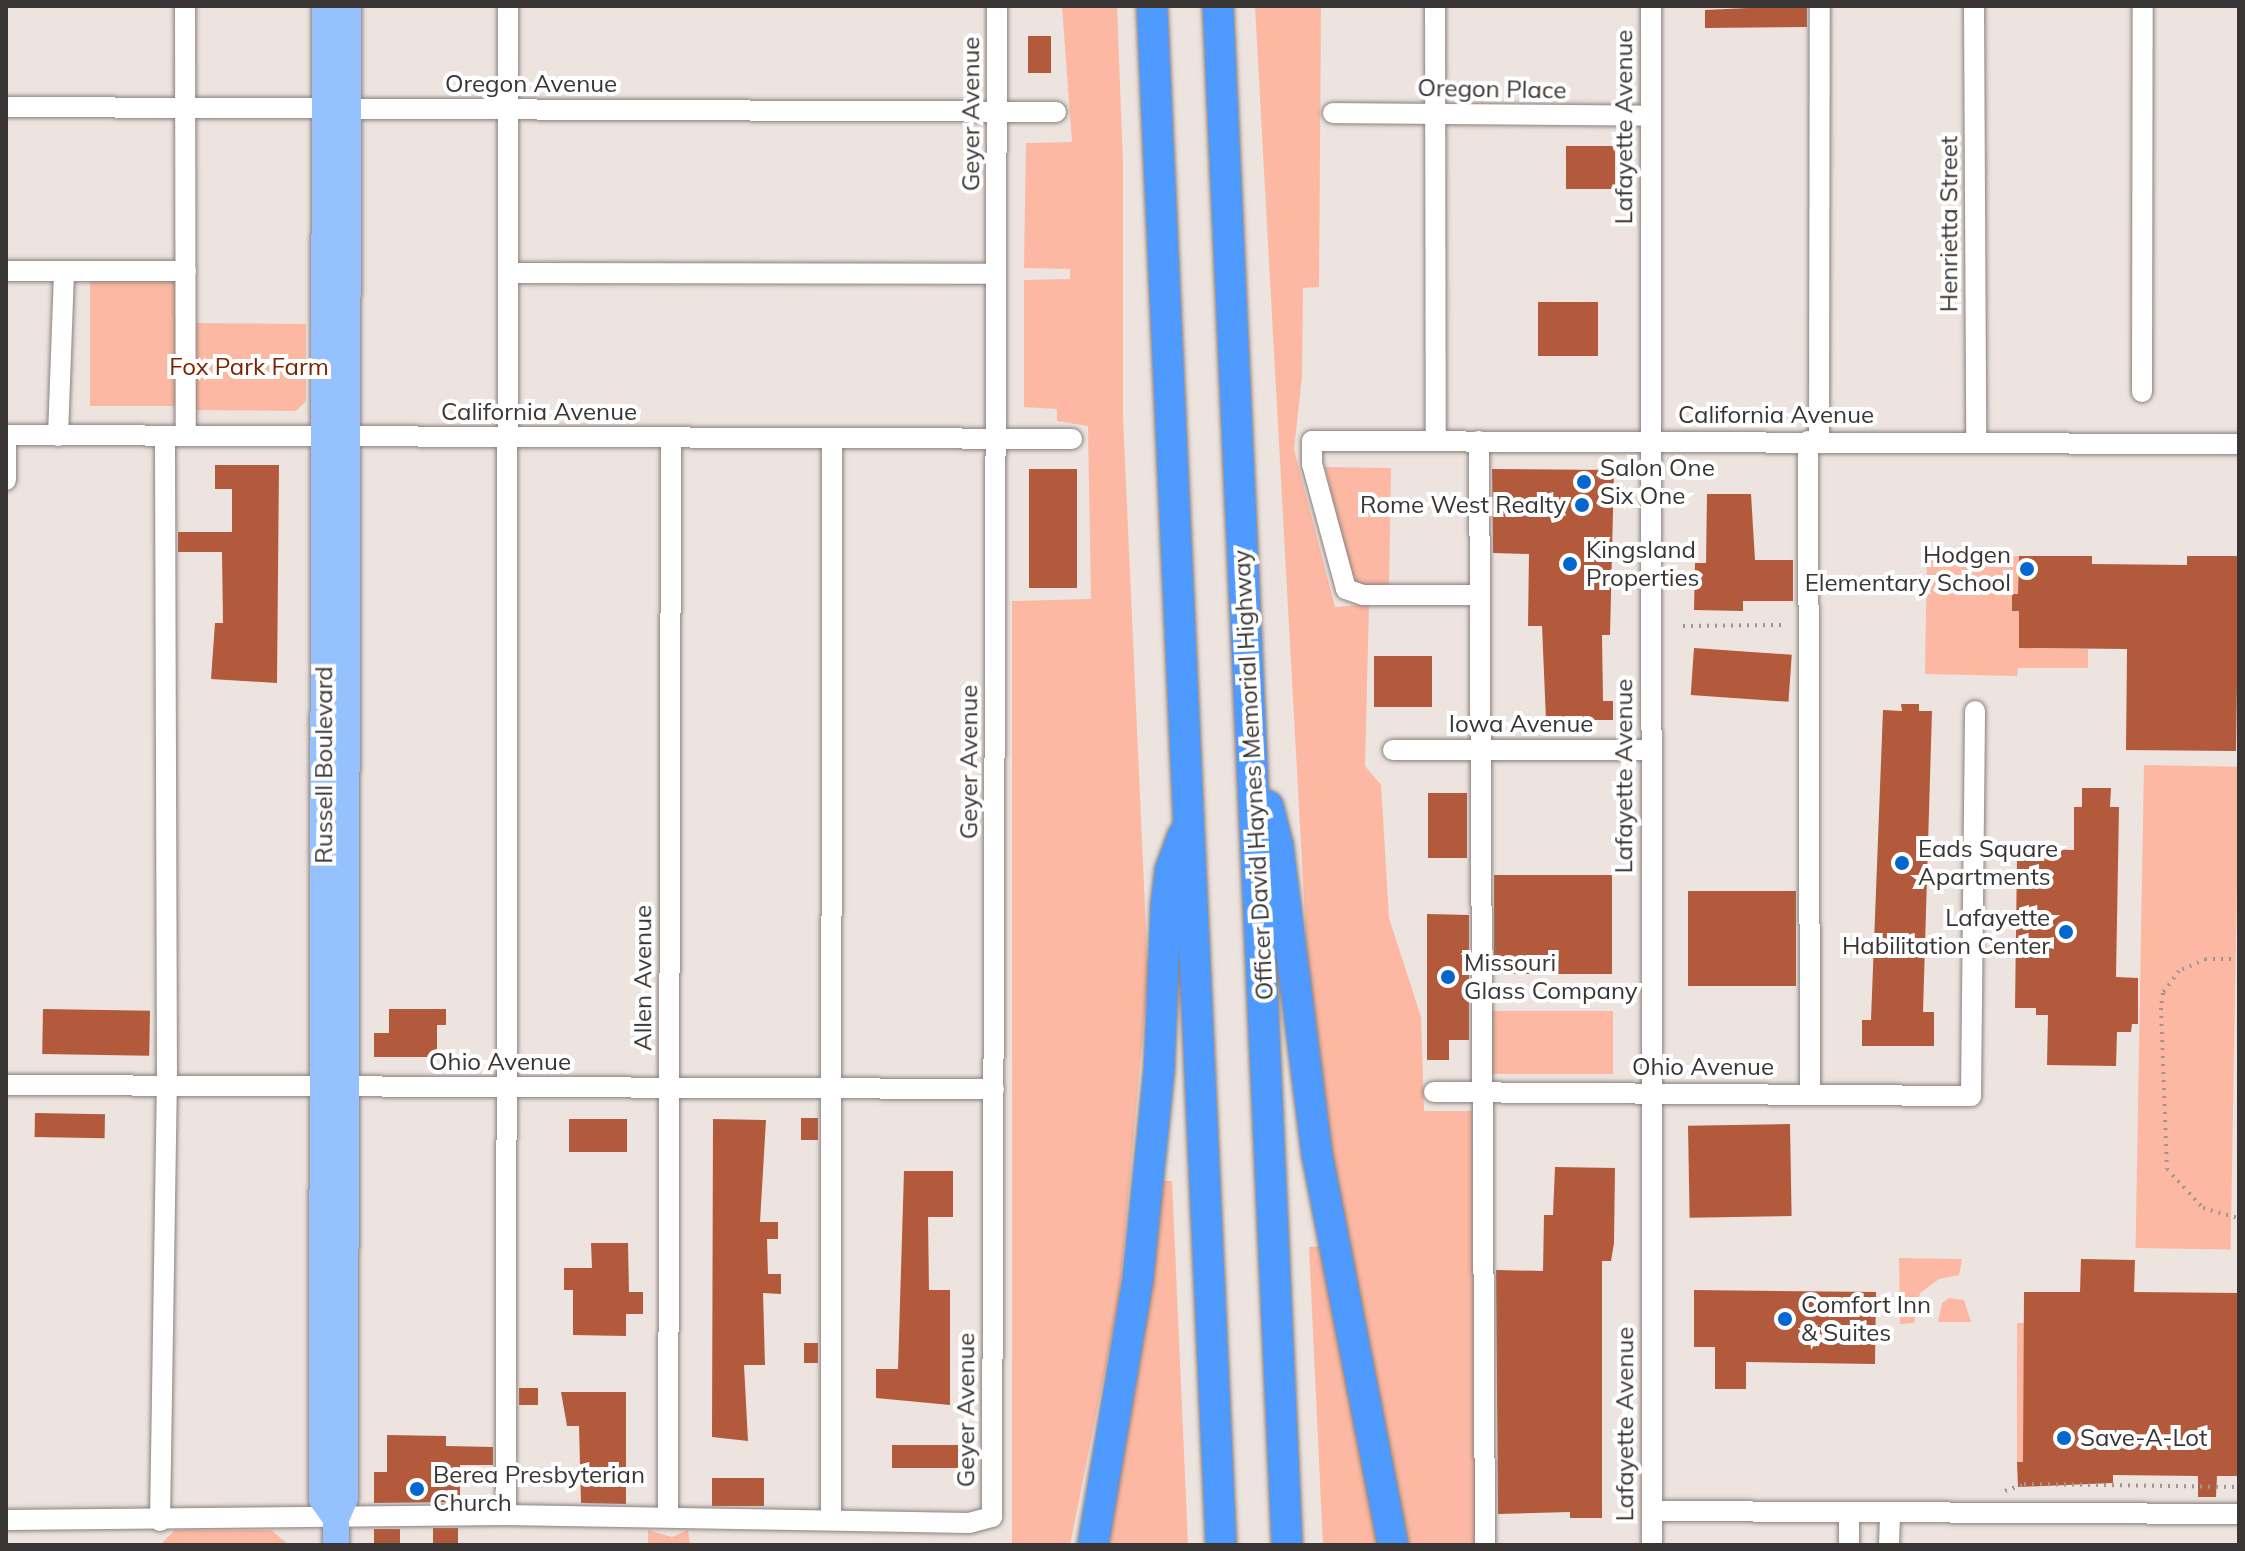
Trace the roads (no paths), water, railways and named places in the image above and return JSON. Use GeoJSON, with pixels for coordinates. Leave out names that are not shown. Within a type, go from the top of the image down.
{"type":"FeatureCollection","features":[{"type":"Feature","properties":{"kind":"highway"},"geometry":{"type":"LineString","coordinates":[[1152,6],[1221,1545]]}},
{"type":"Feature","properties":{"kind":"highway","name":"Officer David Haynes Memorial Highway"},"geometry":{"type":"LineString","coordinates":[[1218,6],[1287,1545]]}},
{"type":"Feature","properties":{"kind":"highway"},"geometry":{"type":"LineString","coordinates":[[1251,738],[1278,846],[1317,1154],[1393,1545]]}},
{"type":"Feature","properties":{"kind":"highway"},"geometry":{"type":"LineString","coordinates":[[1093,1545],[1149,1186],[1170,871],[1188,822]]}},
{"type":"Feature","properties":{"kind":"main road","name":"Russell Boulevard"},"geometry":{"type":"LineString","coordinates":[[325,6],[336,109],[335,1088],[345,1498],[336,1532]]}},
{"type":"Feature","properties":{"kind":"main road","name":"Russell Boulevard"},"geometry":{"type":"LineString","coordinates":[[336,109],[348,6]]}},
{"type":"Feature","properties":{"kind":"street"},"geometry":{"type":"LineString","coordinates":[[160,1521],[175,436],[186,271],[185,6]]}},
{"type":"Feature","properties":{"kind":"street"},"geometry":{"type":"LineString","coordinates":[[506,1515],[508,6]]}},
{"type":"Feature","properties":{"kind":"street","name":"Geyer Avenue"},"geometry":{"type":"LineString","coordinates":[[831,1520],[969,1523],[992,1517],[997,6]]}},
{"type":"Feature","properties":{"kind":"street"},"geometry":{"type":"LineString","coordinates":[[1435,6],[1436,441]]}},
{"type":"Feature","properties":{"kind":"street","name":"Lafayette Avenue"},"geometry":{"type":"LineString","coordinates":[[1651,6],[1649,750],[1652,1545]]}},
{"type":"Feature","properties":{"kind":"street"},"geometry":{"type":"LineString","coordinates":[[1810,1094],[1820,6]]}},
{"type":"Feature","properties":{"kind":"street","name":"Henrietta Street"},"geometry":{"type":"LineString","coordinates":[[1974,6],[1976,442]]}},
{"type":"Feature","properties":{"kind":"street"},"geometry":{"type":"LineString","coordinates":[[2142,392],[2143,6]]}},
{"type":"Feature","properties":{"kind":"street","name":"Oregon Avenue"},"geometry":{"type":"LineString","coordinates":[[6,107],[1056,112]]}},
{"type":"Feature","properties":{"kind":"street","name":"Oregon Place"},"geometry":{"type":"LineString","coordinates":[[1333,113],[1650,116]]}},
{"type":"Feature","properties":{"kind":"street"},"geometry":{"type":"LineString","coordinates":[[6,271],[186,271]]}},
{"type":"Feature","properties":{"kind":"street"},"geometry":{"type":"LineString","coordinates":[[58,436],[64,271]]}},
{"type":"Feature","properties":{"kind":"street"},"geometry":{"type":"LineString","coordinates":[[508,273],[996,274]]}},
{"type":"Feature","properties":{"kind":"street"},"geometry":{"type":"LineString","coordinates":[[6,435],[6,480]]}},
{"type":"Feature","properties":{"kind":"street","name":"California Avenue"},"geometry":{"type":"LineString","coordinates":[[6,435],[1072,439]]}},
{"type":"Feature","properties":{"kind":"street","name":"Allen Avenue"},"geometry":{"type":"LineString","coordinates":[[668,1517],[671,438]]}},
{"type":"Feature","properties":{"kind":"street"},"geometry":{"type":"LineString","coordinates":[[6,1520],[160,1521],[336,1532],[506,1515],[831,1520],[832,439]]}},
{"type":"Feature","properties":{"kind":"street","name":"California Avenue"},"geometry":{"type":"LineString","coordinates":[[1480,595],[1363,595],[1346,589],[1312,464],[1312,441],[2239,444]]}},
{"type":"Feature","properties":{"kind":"street"},"geometry":{"type":"LineString","coordinates":[[1479,441],[1485,1545]]}},
{"type":"Feature","properties":{"kind":"street","name":"Ohio Avenue"},"geometry":{"type":"LineString","coordinates":[[1434,1092],[1971,1096],[1975,711]]}},
{"type":"Feature","properties":{"kind":"street","name":"Iowa Avenue"},"geometry":{"type":"LineString","coordinates":[[1393,750],[1649,750]]}},
{"type":"Feature","properties":{"kind":"street","name":"Ohio Avenue"},"geometry":{"type":"LineString","coordinates":[[6,1085],[994,1089]]}},
{"type":"Feature","properties":{"kind":"street"},"geometry":{"type":"LineString","coordinates":[[1652,1511],[2239,1514]]}},
{"type":"Feature","properties":{"kind":"street"},"geometry":{"type":"LineString","coordinates":[[1849,1512],[1849,1545]]}},
{"type":"Feature","properties":{"kind":"street"},"geometry":{"type":"LineString","coordinates":[[1889,1545],[1890,1513]]}},
{"type":"Feature","properties":{"kind":"place","name":"Salon One Six One"},"geometry":{"type":"Point","coordinates":[1584,482]}},
{"type":"Feature","properties":{"kind":"place","name":"Rome West Realty"},"geometry":{"type":"Point","coordinates":[1582,505]}},
{"type":"Feature","properties":{"kind":"place","name":"Kingsland Properties"},"geometry":{"type":"Point","coordinates":[1570,564]}},
{"type":"Feature","properties":{"kind":"place","name":"Hodgen Elementary School"},"geometry":{"type":"Point","coordinates":[2027,569]}},
{"type":"Feature","properties":{"kind":"place","name":"Eads Square Apartments"},"geometry":{"type":"Point","coordinates":[1902,863]}},
{"type":"Feature","properties":{"kind":"place","name":"Lafayette Habilitation Center"},"geometry":{"type":"Point","coordinates":[2066,932]}},
{"type":"Feature","properties":{"kind":"place","name":"Missouri Glass Company"},"geometry":{"type":"Point","coordinates":[1448,977]}},
{"type":"Feature","properties":{"kind":"place","name":"Comfort Inn & Suites"},"geometry":{"type":"Point","coordinates":[1785,1319]}},
{"type":"Feature","properties":{"kind":"place","name":"Save-A-Lot"},"geometry":{"type":"Point","coordinates":[2064,1438]}},
{"type":"Feature","properties":{"kind":"place","name":"Berea Presbyterian Church"},"geometry":{"type":"Point","coordinates":[417,1489]}},
{"type":"Feature","properties":{"kind":"park label","name":"Fox Park Farm"},"geometry":{"type":"Point","coordinates":[249,367]}}]}
